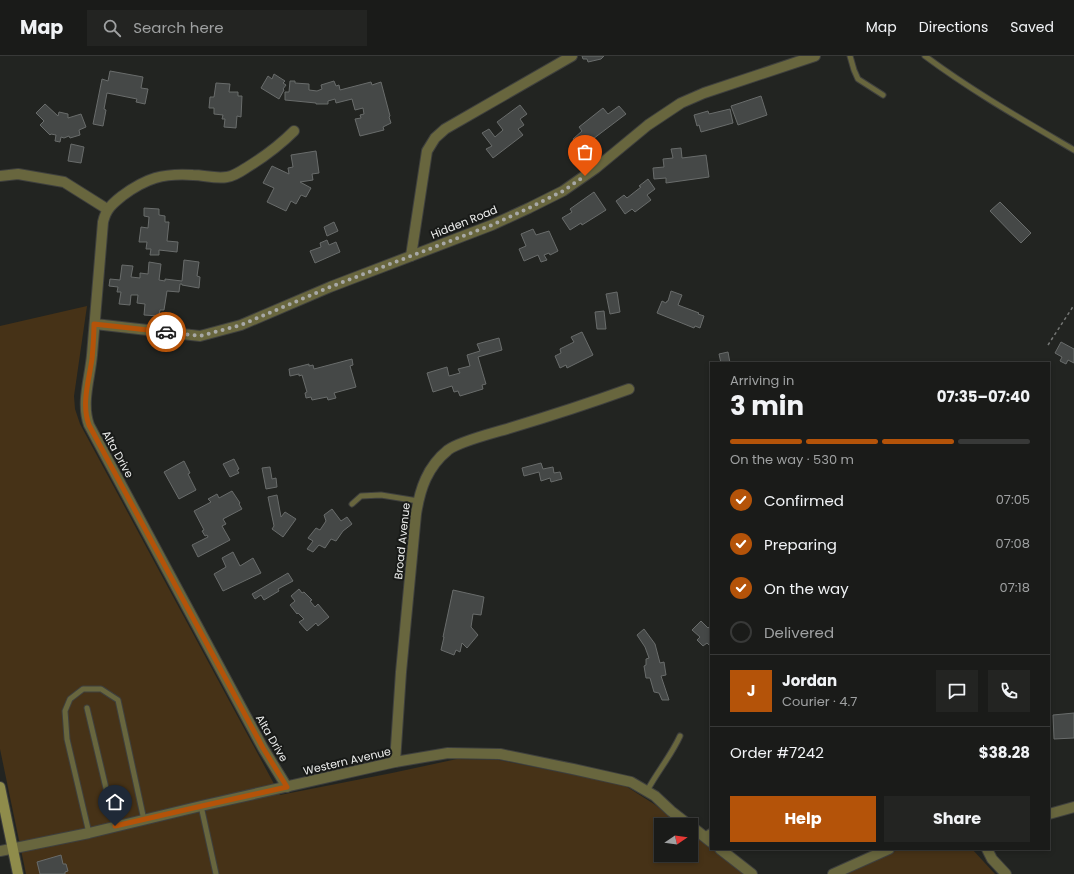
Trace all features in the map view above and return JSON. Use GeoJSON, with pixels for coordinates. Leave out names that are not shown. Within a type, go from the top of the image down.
{"type":"FeatureCollection","features":[{"type":"Feature","properties":{"kind":"street"},"geometry":{"type":"LineString","coordinates":[[411,256],[427,151],[435,138],[445,129],[572,56]]}},
{"type":"Feature","properties":{"kind":"street","name":"Hidden Road"},"geometry":{"type":"LineString","coordinates":[[94,324],[200,336],[241,325],[330,287],[492,225],[529,208],[563,191],[596,168],[648,125],[681,103],[704,93],[815,56]]}},
{"type":"Feature","properties":{"kind":"street"},"geometry":{"type":"LineString","coordinates":[[0,176],[18,174],[64,182],[107,209],[136,186],[160,176],[193,175],[227,177],[235,175],[278,147],[294,131]]}},
{"type":"Feature","properties":{"kind":"street","name":"Alta Drive"},"geometry":{"type":"LineString","coordinates":[[107,209],[103,222],[92,358],[85,403],[86,416],[89,425],[263,748],[287,787]]}},
{"type":"Feature","properties":{"kind":"street","name":"Broad Avenue"},"geometry":{"type":"LineString","coordinates":[[395,762],[401,672],[416,514],[419,495],[432,466],[449,450],[471,440],[578,407],[629,389]]}},
{"type":"Feature","properties":{"kind":"street","name":"Western Avenue"},"geometry":{"type":"LineString","coordinates":[[0,850],[144,820],[395,762],[448,753],[500,754],[631,782],[655,796],[680,818]]}},
{"type":"Feature","properties":{"kind":"street"},"geometry":{"type":"LineString","coordinates":[[0,787],[18,874]]}},
{"type":"Feature","properties":{"kind":"street"},"geometry":{"type":"LineString","coordinates":[[1050,814],[1074,807]]}},
{"type":"Feature","properties":{"kind":"street","name":"Western Avenue"},"geometry":{"type":"LineString","coordinates":[[698,830],[708,836]]}},
{"type":"Feature","properties":{"kind":"street"},"geometry":{"type":"LineString","coordinates":[[721,850],[752,874]]}},
{"type":"Feature","properties":{"kind":"street"},"geometry":{"type":"LineString","coordinates":[[833,874],[887,850]]}},
{"type":"Feature","properties":{"kind":"street"},"geometry":{"type":"LineString","coordinates":[[988,850],[992,859],[1006,874]]}},
{"type":"Feature","properties":{"kind":"lane"},"geometry":{"type":"LineString","coordinates":[[850,56],[858,79],[883,95]]}},
{"type":"Feature","properties":{"kind":"lane"},"geometry":{"type":"LineString","coordinates":[[925,56],[997,105],[1074,150]]}},
{"type":"Feature","properties":{"kind":"lane"},"geometry":{"type":"LineString","coordinates":[[352,504],[361,496],[381,495],[418,501]]}},
{"type":"Feature","properties":{"kind":"lane"},"geometry":{"type":"LineString","coordinates":[[89,832],[67,739],[65,712],[70,699],[83,689],[101,689],[118,700],[144,820]]}},
{"type":"Feature","properties":{"kind":"lane"},"geometry":{"type":"LineString","coordinates":[[87,708],[115,826]]}},
{"type":"Feature","properties":{"kind":"lane"},"geometry":{"type":"LineString","coordinates":[[647,791],[674,750],[680,736]]}},
{"type":"Feature","properties":{"kind":"lane"},"geometry":{"type":"LineString","coordinates":[[202,806],[216,874]]}},
{"type":"Feature","properties":{"kind":"path"},"geometry":{"type":"LineString","coordinates":[[1048,345],[1074,305]]}},
{"type":"Feature","properties":{"kind":"shaded area"},"geometry":{"type":"Polygon","coordinates":[[[87,306],[74,396],[75,409],[80,424],[280,795],[457,759],[499,760],[624,785],[654,804],[672,818],[654,818],[654,862],[698,862],[698,838],[710,847],[710,850],[714,850],[744,874],[26,874],[0,749],[0,326],[87,306]]]}},
{"type":"Feature","properties":{"kind":"shaded area"},"geometry":{"type":"Polygon","coordinates":[[[898,850],[973,850],[995,874],[844,874],[898,850]]]}},
{"type":"Feature","properties":{"kind":"building"},"geometry":{"type":"Polygon","coordinates":[[[582,56],[604,56],[601,59],[588,62],[587,59],[583,59],[582,56]]]}},
{"type":"Feature","properties":{"kind":"building"},"geometry":{"type":"Polygon","coordinates":[[[110,71],[143,77],[141,88],[148,89],[145,104],[136,102],[137,99],[107,93],[103,126],[93,124],[102,79],[108,81],[110,71]]]}},
{"type":"Feature","properties":{"kind":"building"},"geometry":{"type":"Polygon","coordinates":[[[274,74],[285,81],[283,83],[286,85],[279,99],[261,88],[268,76],[272,79],[274,74]]]}},
{"type":"Feature","properties":{"kind":"building"},"geometry":{"type":"Polygon","coordinates":[[[290,81],[309,84],[309,90],[317,91],[322,89],[321,85],[334,81],[336,86],[339,85],[340,90],[371,82],[372,85],[381,82],[391,123],[383,127],[384,130],[360,136],[355,119],[361,118],[360,115],[364,114],[363,108],[355,110],[352,99],[336,103],[335,99],[328,101],[328,104],[285,100],[285,92],[289,92],[290,81]]]}},
{"type":"Feature","properties":{"kind":"building"},"geometry":{"type":"Polygon","coordinates":[[[216,83],[230,84],[229,92],[238,92],[238,96],[242,96],[241,117],[237,116],[236,128],[224,127],[225,119],[222,119],[223,115],[214,114],[214,108],[209,108],[210,97],[214,97],[216,83]]]}},
{"type":"Feature","properties":{"kind":"building"},"geometry":{"type":"Polygon","coordinates":[[[761,96],[767,115],[738,125],[731,106],[761,96]]]}},
{"type":"Feature","properties":{"kind":"building"},"geometry":{"type":"Polygon","coordinates":[[[45,104],[58,116],[59,112],[68,114],[68,118],[81,114],[86,127],[79,130],[80,135],[70,138],[69,136],[64,138],[61,137],[60,142],[55,141],[56,135],[50,135],[40,125],[44,121],[36,113],[45,104]]]}},
{"type":"Feature","properties":{"kind":"building"},"geometry":{"type":"Polygon","coordinates":[[[520,105],[527,114],[520,119],[524,125],[518,129],[523,135],[493,158],[486,149],[492,146],[482,133],[489,129],[495,137],[503,130],[497,122],[520,105]]]}},
{"type":"Feature","properties":{"kind":"building"},"geometry":{"type":"Polygon","coordinates":[[[619,106],[626,114],[589,142],[590,144],[582,150],[573,139],[582,131],[579,127],[603,108],[608,114],[619,106]]]}},
{"type":"Feature","properties":{"kind":"building"},"geometry":{"type":"Polygon","coordinates":[[[730,109],[733,123],[701,132],[699,125],[697,126],[694,115],[708,111],[709,114],[730,109]]]}},
{"type":"Feature","properties":{"kind":"building"},"geometry":{"type":"Polygon","coordinates":[[[71,144],[84,147],[81,163],[68,161],[71,144]]]}},
{"type":"Feature","properties":{"kind":"building"},"geometry":{"type":"Polygon","coordinates":[[[681,148],[682,158],[706,155],[709,177],[666,183],[666,178],[654,179],[653,168],[664,167],[663,159],[673,158],[671,149],[681,148]]]}},
{"type":"Feature","properties":{"kind":"building"},"geometry":{"type":"Polygon","coordinates":[[[316,151],[319,173],[312,174],[313,180],[300,182],[311,188],[306,197],[301,195],[296,204],[291,201],[286,211],[267,202],[274,188],[263,183],[272,166],[289,174],[288,168],[293,167],[291,155],[316,151]]]}},
{"type":"Feature","properties":{"kind":"building"},"geometry":{"type":"Polygon","coordinates":[[[648,179],[655,189],[647,195],[651,200],[635,212],[632,209],[625,214],[616,201],[624,195],[627,198],[641,187],[639,186],[648,179]]]}},
{"type":"Feature","properties":{"kind":"building"},"geometry":{"type":"Polygon","coordinates":[[[594,192],[606,210],[582,225],[581,223],[570,230],[562,218],[572,212],[570,209],[594,192]]]}},
{"type":"Feature","properties":{"kind":"building"},"geometry":{"type":"Polygon","coordinates":[[[1000,202],[1031,233],[1021,243],[990,211],[1000,202]]]}},
{"type":"Feature","properties":{"kind":"building"},"geometry":{"type":"Polygon","coordinates":[[[144,208],[159,209],[159,215],[165,216],[165,222],[169,222],[167,241],[178,242],[177,252],[159,250],[159,255],[150,255],[151,249],[146,249],[147,242],[139,242],[141,227],[148,228],[149,217],[144,216],[144,208]]]}},
{"type":"Feature","properties":{"kind":"building"},"geometry":{"type":"Polygon","coordinates":[[[334,222],[338,231],[327,236],[324,227],[334,222]]]}},
{"type":"Feature","properties":{"kind":"building"},"geometry":{"type":"Polygon","coordinates":[[[533,229],[536,235],[549,231],[558,251],[550,255],[549,253],[544,255],[547,260],[541,262],[538,255],[524,261],[519,249],[526,246],[521,234],[533,229]]]}},
{"type":"Feature","properties":{"kind":"building"},"geometry":{"type":"Polygon","coordinates":[[[327,240],[329,245],[336,242],[340,252],[315,263],[310,251],[321,247],[320,243],[327,240]]]}},
{"type":"Feature","properties":{"kind":"building"},"geometry":{"type":"Polygon","coordinates":[[[184,260],[199,262],[197,276],[200,277],[199,288],[180,284],[179,292],[167,291],[164,310],[160,310],[159,316],[144,315],[145,304],[137,303],[138,295],[131,295],[130,305],[119,304],[121,292],[117,292],[118,287],[109,286],[110,279],[120,280],[122,265],[133,266],[131,277],[140,278],[140,273],[148,274],[149,262],[161,264],[159,280],[165,281],[165,279],[182,281],[184,260]]]}},
{"type":"Feature","properties":{"kind":"building"},"geometry":{"type":"Polygon","coordinates":[[[671,291],[682,295],[678,305],[704,316],[700,328],[695,326],[694,328],[657,313],[662,301],[666,303],[668,301],[671,291]]]}},
{"type":"Feature","properties":{"kind":"building"},"geometry":{"type":"Polygon","coordinates":[[[617,292],[620,312],[610,314],[606,294],[617,292]]]}},
{"type":"Feature","properties":{"kind":"building"},"geometry":{"type":"Polygon","coordinates":[[[604,311],[606,329],[597,329],[595,312],[604,311]]]}},
{"type":"Feature","properties":{"kind":"building"},"geometry":{"type":"Polygon","coordinates":[[[582,332],[593,355],[567,368],[566,365],[560,368],[555,356],[561,353],[560,349],[574,342],[571,337],[582,332]]]}},
{"type":"Feature","properties":{"kind":"building"},"geometry":{"type":"Polygon","coordinates":[[[499,338],[502,350],[478,357],[486,384],[482,385],[483,389],[460,396],[458,391],[454,392],[452,386],[433,392],[427,373],[447,367],[449,376],[460,373],[458,369],[470,366],[467,355],[480,351],[477,344],[499,338]]]}},
{"type":"Feature","properties":{"kind":"building"},"geometry":{"type":"Polygon","coordinates":[[[1061,342],[1074,349],[1074,363],[1068,360],[1066,364],[1060,361],[1062,357],[1055,353],[1061,342]]]}},
{"type":"Feature","properties":{"kind":"building"},"geometry":{"type":"Polygon","coordinates":[[[728,352],[730,362],[721,362],[719,354],[728,352]]]}},
{"type":"Feature","properties":{"kind":"building"},"geometry":{"type":"Polygon","coordinates":[[[352,359],[353,365],[350,366],[356,387],[334,393],[336,398],[328,400],[327,397],[312,400],[311,397],[306,398],[305,393],[307,392],[302,375],[299,376],[299,374],[290,376],[289,369],[309,364],[309,366],[313,365],[314,369],[352,359]]]}},
{"type":"Feature","properties":{"kind":"building"},"geometry":{"type":"Polygon","coordinates":[[[234,459],[239,469],[237,470],[239,473],[230,477],[223,464],[234,459]]]}},
{"type":"Feature","properties":{"kind":"building"},"geometry":{"type":"Polygon","coordinates":[[[184,461],[190,473],[188,474],[196,490],[179,499],[164,472],[184,461]]]}},
{"type":"Feature","properties":{"kind":"building"},"geometry":{"type":"Polygon","coordinates":[[[541,463],[543,469],[553,467],[554,473],[560,472],[562,479],[551,482],[550,478],[541,481],[539,472],[524,476],[522,468],[541,463]]]}},
{"type":"Feature","properties":{"kind":"building"},"geometry":{"type":"Polygon","coordinates":[[[270,467],[272,479],[276,478],[277,487],[266,489],[262,468],[270,467]]]}},
{"type":"Feature","properties":{"kind":"building"},"geometry":{"type":"Polygon","coordinates":[[[232,491],[242,509],[223,519],[226,524],[222,526],[230,540],[198,557],[192,545],[208,537],[207,535],[205,536],[202,531],[204,530],[194,511],[211,502],[208,499],[217,494],[219,498],[232,491]]]}},
{"type":"Feature","properties":{"kind":"building"},"geometry":{"type":"Polygon","coordinates":[[[277,495],[281,517],[285,512],[296,519],[283,537],[272,529],[274,526],[268,497],[277,495]]]}},
{"type":"Feature","properties":{"kind":"building"},"geometry":{"type":"Polygon","coordinates":[[[332,509],[341,521],[347,517],[352,524],[343,531],[336,541],[331,539],[325,548],[319,545],[313,552],[307,549],[313,541],[308,538],[316,528],[320,530],[326,521],[324,515],[332,509]]]}},
{"type":"Feature","properties":{"kind":"building"},"geometry":{"type":"Polygon","coordinates":[[[233,552],[240,566],[253,558],[261,573],[223,591],[214,574],[226,567],[222,558],[233,552]]]}},
{"type":"Feature","properties":{"kind":"building"},"geometry":{"type":"Polygon","coordinates":[[[288,573],[293,581],[278,589],[279,591],[264,600],[261,595],[255,599],[252,594],[288,573]]]}},
{"type":"Feature","properties":{"kind":"building"},"geometry":{"type":"Polygon","coordinates":[[[299,589],[312,600],[310,601],[315,607],[318,604],[329,617],[318,626],[316,623],[307,631],[299,622],[304,619],[298,613],[297,614],[290,605],[295,601],[291,596],[299,589]]]}},
{"type":"Feature","properties":{"kind":"building"},"geometry":{"type":"Polygon","coordinates":[[[453,590],[484,597],[481,615],[473,614],[471,627],[478,635],[467,648],[462,643],[460,652],[456,650],[454,655],[441,650],[453,590]]]}},
{"type":"Feature","properties":{"kind":"building"},"geometry":{"type":"Polygon","coordinates":[[[701,621],[708,628],[710,626],[710,646],[707,643],[703,646],[697,640],[700,637],[692,630],[701,621]]]}},
{"type":"Feature","properties":{"kind":"building"},"geometry":{"type":"Polygon","coordinates":[[[644,629],[655,644],[660,663],[664,662],[666,675],[661,676],[669,700],[662,700],[659,693],[654,692],[650,678],[646,678],[644,666],[646,665],[646,659],[649,658],[645,647],[637,635],[644,629]]]}},
{"type":"Feature","properties":{"kind":"building"},"geometry":{"type":"Polygon","coordinates":[[[1074,713],[1074,738],[1054,739],[1053,715],[1074,713]]]}},
{"type":"Feature","properties":{"kind":"building"},"geometry":{"type":"Polygon","coordinates":[[[61,855],[63,864],[66,864],[68,871],[65,872],[65,874],[40,874],[37,862],[61,855]]]}},
{"type":"Feature","properties":{"kind":"way so far"},"geometry":{"type":"LineString","coordinates":[[166,332],[200,336],[241,325],[330,287],[492,225],[563,191],[585,176]]}},
{"type":"Feature","properties":{"kind":"route"},"geometry":{"type":"LineString","coordinates":[[115,826],[287,787],[263,748],[89,425],[86,416],[85,403],[92,358],[94,324],[166,332]]}}]}
